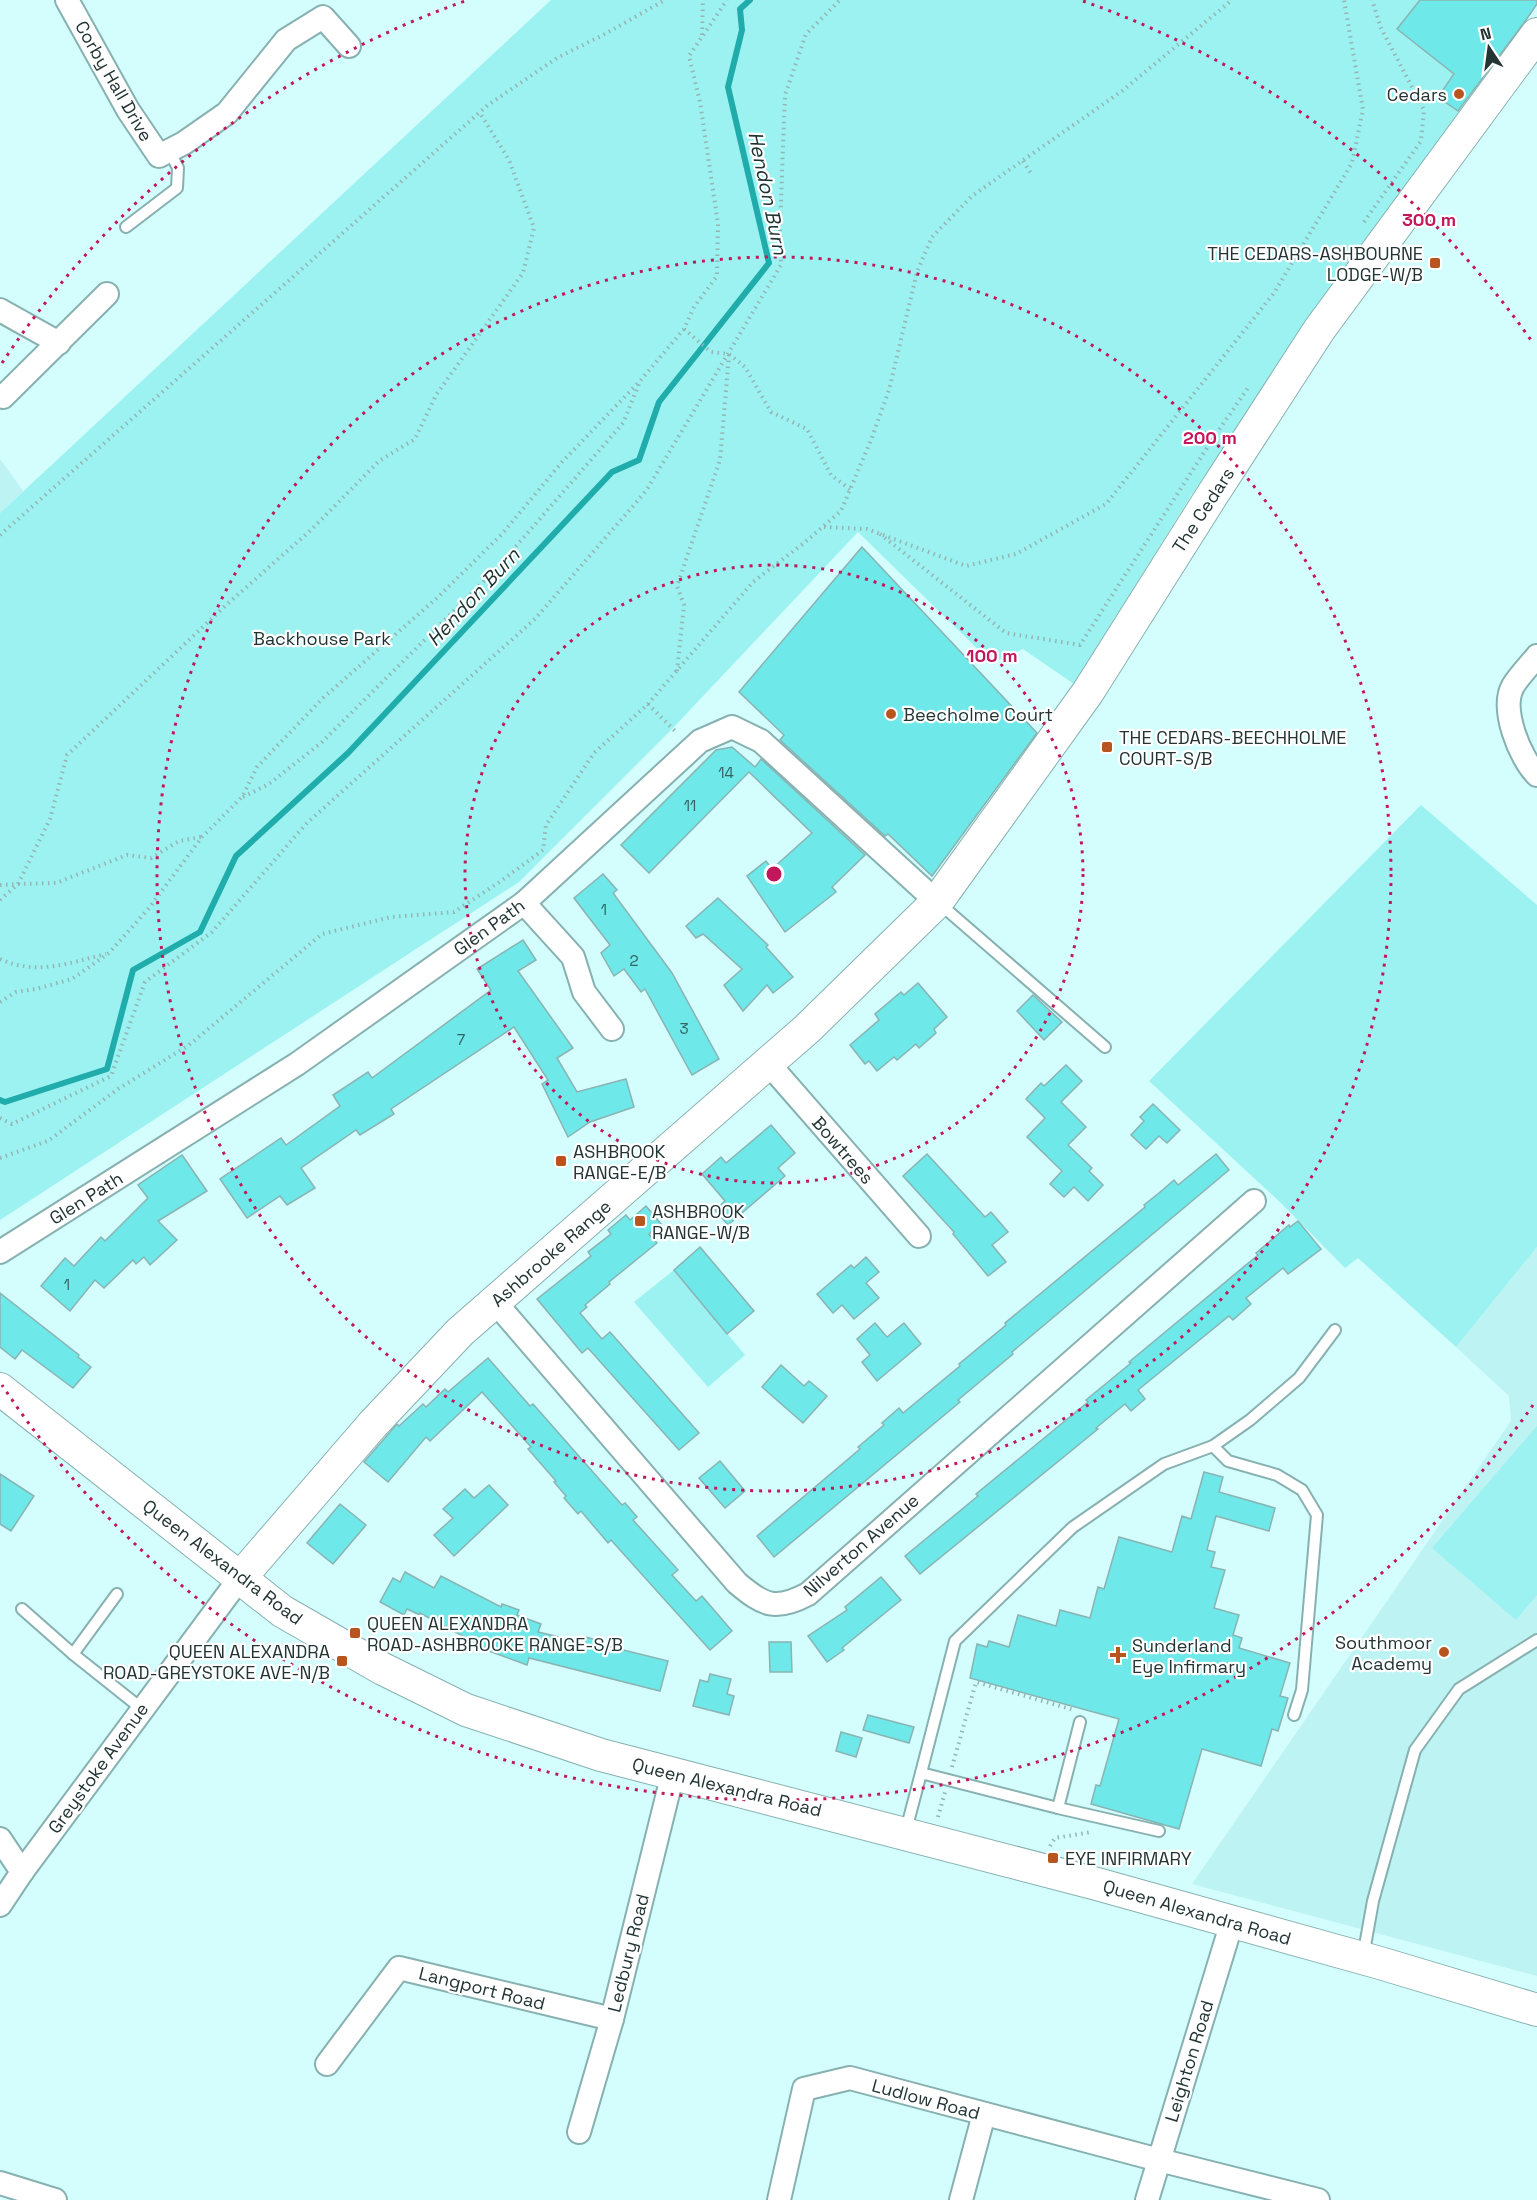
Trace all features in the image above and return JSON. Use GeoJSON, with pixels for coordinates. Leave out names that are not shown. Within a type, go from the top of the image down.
{"type":"FeatureCollection","features":[{"type":"Feature","properties":{"kind":"street","name":"Corby Hall Drive"},"geometry":{"type":"LineString","coordinates":[[67,0],[128,110],[159,156],[184,143],[227,113],[286,40],[323,17],[349,46]]}},
{"type":"Feature","properties":{"kind":"street","name":"The Cedars"},"geometry":{"type":"LineString","coordinates":[[938,902],[1088,692],[1202,510],[1319,330],[1537,34]]}},
{"type":"Feature","properties":{"kind":"street"},"geometry":{"type":"LineString","coordinates":[[3,397],[107,294]]}},
{"type":"Feature","properties":{"kind":"street"},"geometry":{"type":"LineString","coordinates":[[0,310],[59,343]]}},
{"type":"Feature","properties":{"kind":"street"},"geometry":{"type":"LineString","coordinates":[[1537,656],[1512,688],[1508,712],[1528,766],[1537,775]]}},
{"type":"Feature","properties":{"kind":"street","name":"Glen Path"},"geometry":{"type":"LineString","coordinates":[[0,1252],[297,1064],[524,903],[700,741],[732,727],[760,741],[938,902]]}},
{"type":"Feature","properties":{"kind":"street","name":"Ashbrooke Range"},"geometry":{"type":"LineString","coordinates":[[240,1578],[373,1424],[460,1332],[807,1029],[938,902]]}},
{"type":"Feature","properties":{"kind":"street"},"geometry":{"type":"LineString","coordinates":[[524,903],[573,957],[584,992],[612,1029]]}},
{"type":"Feature","properties":{"kind":"street","name":"Bowtrees"},"geometry":{"type":"LineString","coordinates":[[768,1064],[919,1236]]}},
{"type":"Feature","properties":{"kind":"street","name":"Nilverton Avenue"},"geometry":{"type":"LineString","coordinates":[[495,1302],[738,1583],[754,1597],[776,1605],[791,1603],[808,1594],[1254,1201]]}},
{"type":"Feature","properties":{"kind":"street","name":"Queen Alexandra Road"},"geometry":{"type":"LineString","coordinates":[[0,1389],[282,1611],[383,1669],[466,1710],[601,1755],[1049,1872],[1363,1958],[1537,2010]]}},
{"type":"Feature","properties":{"kind":"street","name":"Greystoke Avenue"},"geometry":{"type":"LineString","coordinates":[[0,1905],[240,1578]]}},
{"type":"Feature","properties":{"kind":"street","name":"Ledbury Road"},"geometry":{"type":"LineString","coordinates":[[579,2132],[612,2019],[673,1773]]}},
{"type":"Feature","properties":{"kind":"street"},"geometry":{"type":"LineString","coordinates":[[0,1839],[22,1872]]}},
{"type":"Feature","properties":{"kind":"street","name":"Leighton Road"},"geometry":{"type":"LineString","coordinates":[[1147,2200],[1232,1922]]}},
{"type":"Feature","properties":{"kind":"street","name":"Langport Road"},"geometry":{"type":"LineString","coordinates":[[327,2064],[399,1968],[612,2019]]}},
{"type":"Feature","properties":{"kind":"street","name":"Ludlow Road"},"geometry":{"type":"LineString","coordinates":[[779,2200],[804,2089],[850,2078],[1318,2200]]}},
{"type":"Feature","properties":{"kind":"street"},"geometry":{"type":"LineString","coordinates":[[961,2200],[984,2114]]}},
{"type":"Feature","properties":{"kind":"street"},"geometry":{"type":"LineString","coordinates":[[0,2183],[56,2200]]}},
{"type":"Feature","properties":{"kind":"lane"},"geometry":{"type":"LineString","coordinates":[[126,227],[177,188],[178,168],[170,150]]}},
{"type":"Feature","properties":{"kind":"lane"},"geometry":{"type":"LineString","coordinates":[[938,902],[1105,1047]]}},
{"type":"Feature","properties":{"kind":"lane"},"geometry":{"type":"LineString","coordinates":[[918,1837],[921,1773],[955,1641],[1073,1527],[1164,1464],[1213,1446],[1250,1420],[1299,1378],[1335,1330]]}},
{"type":"Feature","properties":{"kind":"lane"},"geometry":{"type":"LineString","coordinates":[[1213,1446],[1228,1461],[1277,1475],[1302,1490],[1317,1515],[1302,1690],[1294,1715]]}},
{"type":"Feature","properties":{"kind":"lane"},"geometry":{"type":"LineString","coordinates":[[73,1654],[117,1594]]}},
{"type":"Feature","properties":{"kind":"lane"},"geometry":{"type":"LineString","coordinates":[[22,1609],[73,1654],[142,1709]]}},
{"type":"Feature","properties":{"kind":"lane"},"geometry":{"type":"LineString","coordinates":[[1363,1958],[1373,1901],[1415,1750],[1459,1689],[1537,1640]]}},
{"type":"Feature","properties":{"kind":"lane"},"geometry":{"type":"LineString","coordinates":[[1058,1808],[1080,1722]]}},
{"type":"Feature","properties":{"kind":"lane"},"geometry":{"type":"LineString","coordinates":[[921,1773],[1159,1832]]}},
{"type":"Feature","properties":{"kind":"path"},"geometry":{"type":"LineString","coordinates":[[0,535],[480,113],[556,58],[605,34],[665,0]]}},
{"type":"Feature","properties":{"kind":"path"},"geometry":{"type":"LineString","coordinates":[[702,36],[703,0]]}},
{"type":"Feature","properties":{"kind":"path"},"geometry":{"type":"LineString","coordinates":[[0,1002],[16,992],[72,979],[110,953],[150,908],[202,837],[242,797],[257,767],[315,706],[437,598],[502,534],[561,462],[640,381],[684,329],[694,307],[717,276],[716,213],[700,102],[689,56],[727,0]]}},
{"type":"Feature","properties":{"kind":"path"},"geometry":{"type":"LineString","coordinates":[[0,1118],[12,1124],[111,1076],[145,982],[212,932],[306,824],[535,619],[646,491],[781,264],[780,227],[785,95],[806,34],[840,0]]}},
{"type":"Feature","properties":{"kind":"path"},"geometry":{"type":"LineString","coordinates":[[0,1158],[48,1142],[118,1089],[189,1045],[322,934],[391,917],[454,912],[501,881],[543,849],[546,825],[594,753],[648,704],[753,582],[841,511],[889,390],[917,272],[932,237],[972,196],[1122,91],[1232,0]]}},
{"type":"Feature","properties":{"kind":"path"},"geometry":{"type":"LineString","coordinates":[[823,527],[867,529],[966,566],[1016,554],[1106,504],[1274,293],[1352,163],[1363,110],[1344,0]]}},
{"type":"Feature","properties":{"kind":"path"},"geometry":{"type":"LineString","coordinates":[[1361,226],[1420,141],[1424,110],[1382,28],[1372,0]]}},
{"type":"Feature","properties":{"kind":"path"},"geometry":{"type":"LineString","coordinates":[[0,900],[18,884],[50,819],[67,755],[224,607],[312,529],[379,461],[415,439],[436,395],[523,273],[534,228],[508,160],[480,113]]}},
{"type":"Feature","properties":{"kind":"path"},"geometry":{"type":"LineString","coordinates":[[1023,161],[1032,175]]}},
{"type":"Feature","properties":{"kind":"path"},"geometry":{"type":"LineString","coordinates":[[684,329],[688,335],[711,352],[729,354],[746,367],[771,411],[807,429],[831,475],[851,490]]}},
{"type":"Feature","properties":{"kind":"path"},"geometry":{"type":"LineString","coordinates":[[677,672],[684,605],[677,586],[720,459],[729,354]]}},
{"type":"Feature","properties":{"kind":"path"},"geometry":{"type":"LineString","coordinates":[[880,534],[1006,633],[1080,645],[1214,437],[1254,380]]}},
{"type":"Feature","properties":{"kind":"path"},"geometry":{"type":"LineString","coordinates":[[242,797],[269,784],[321,743],[498,567],[623,423],[640,381]]}},
{"type":"Feature","properties":{"kind":"path"},"geometry":{"type":"LineString","coordinates":[[648,704],[693,747]]}},
{"type":"Feature","properties":{"kind":"path"},"geometry":{"type":"LineString","coordinates":[[0,885],[56,883],[127,855],[151,858],[179,842],[202,837]]}},
{"type":"Feature","properties":{"kind":"path"},"geometry":{"type":"LineString","coordinates":[[0,959],[14,965],[44,969],[110,953]]}},
{"type":"Feature","properties":{"kind":"path"},"geometry":{"type":"LineString","coordinates":[[918,1837],[948,1780],[976,1682],[1076,1710],[1077,1707]]}},
{"type":"Feature","properties":{"kind":"path"},"geometry":{"type":"LineString","coordinates":[[1049,1872],[1053,1858],[1048,1857],[1051,1844],[1055,1839],[1098,1830],[1105,1819]]}},
{"type":"Feature","properties":{"kind":"shaded area"},"geometry":{"type":"Polygon","coordinates":[[[0,459],[23,491],[0,513],[0,459]]]}},
{"type":"Feature","properties":{"kind":"shaded area","name":"Southmoor Academy"},"geometry":{"type":"Polygon","coordinates":[[[1537,1247],[1537,1976],[1192,1884],[1511,1421],[1509,1396],[1456,1347],[1537,1247]]]}},
{"type":"Feature","properties":{"kind":"green space","name":"Backhouse Park"},"geometry":{"type":"Polygon","coordinates":[[[551,0],[1420,0],[1398,29],[1454,74],[1438,97],[1463,115],[1311,323],[1192,494],[1074,684],[1023,649],[992,663],[858,532],[672,729],[519,882],[0,1220],[0,513],[551,0]]]}},
{"type":"Feature","properties":{"kind":"green space"},"geometry":{"type":"Polygon","coordinates":[[[1421,805],[1537,905],[1537,1247],[1456,1347],[1358,1258],[1345,1268],[1281,1203],[1149,1081],[1421,805]]]}},
{"type":"Feature","properties":{"kind":"green space"},"geometry":{"type":"Polygon","coordinates":[[[674,1270],[745,1355],[708,1387],[634,1302],[674,1270]]]}},
{"type":"Feature","properties":{"kind":"green space"},"geometry":{"type":"Polygon","coordinates":[[[1537,1426],[1537,1595],[1516,1620],[1432,1548],[1537,1426]]]}},
{"type":"Feature","properties":{"kind":"building"},"geometry":{"type":"Polygon","coordinates":[[[1420,0],[1537,0],[1537,4],[1526,20],[1458,111],[1438,97],[1454,74],[1397,29],[1420,0]]]}},
{"type":"Feature","properties":{"kind":"building","name":"Beecholme Court"},"geometry":{"type":"Polygon","coordinates":[[[862,547],[1037,733],[932,876],[888,834],[885,836],[780,740],[784,735],[739,692],[862,547]]]}},
{"type":"Feature","properties":{"kind":"building"},"geometry":{"type":"Polygon","coordinates":[[[732,747],[755,767],[761,759],[865,855],[832,887],[836,892],[785,932],[747,876],[766,861],[772,869],[812,833],[749,772],[649,873],[621,845],[716,750],[732,747]]]}},
{"type":"Feature","properties":{"kind":"building"},"geometry":{"type":"Polygon","coordinates":[[[603,874],[617,890],[613,893],[672,973],[719,1059],[692,1075],[645,989],[641,992],[624,969],[614,976],[601,953],[610,945],[574,898],[603,874]]]}},
{"type":"Feature","properties":{"kind":"building"},"geometry":{"type":"Polygon","coordinates":[[[718,898],[768,945],[766,947],[793,977],[773,993],[767,985],[743,1011],[724,985],[742,969],[703,934],[696,938],[686,926],[718,898]]]}},
{"type":"Feature","properties":{"kind":"building"},"geometry":{"type":"Polygon","coordinates":[[[523,940],[536,960],[518,971],[573,1048],[557,1058],[577,1092],[626,1079],[634,1107],[590,1122],[568,1137],[542,1084],[548,1080],[514,1027],[391,1109],[394,1114],[360,1135],[356,1130],[301,1168],[315,1188],[287,1205],[280,1196],[247,1218],[220,1179],[281,1138],[286,1145],[340,1106],[333,1095],[368,1072],[372,1078],[491,990],[477,969],[523,940]]]}},
{"type":"Feature","properties":{"kind":"building"},"geometry":{"type":"Polygon","coordinates":[[[918,983],[947,1017],[934,1029],[936,1033],[919,1048],[916,1044],[897,1060],[894,1057],[877,1071],[869,1061],[865,1064],[850,1045],[879,1020],[875,1014],[901,992],[904,995],[918,983]]]}},
{"type":"Feature","properties":{"kind":"building"},"geometry":{"type":"Polygon","coordinates":[[[1033,995],[1062,1022],[1044,1040],[1017,1011],[1033,995]]]}},
{"type":"Feature","properties":{"kind":"building"},"geometry":{"type":"Polygon","coordinates":[[[1066,1065],[1082,1081],[1061,1102],[1086,1127],[1068,1145],[1092,1168],[1089,1171],[1103,1185],[1088,1201],[1074,1187],[1064,1197],[1050,1184],[1062,1171],[1027,1137],[1045,1118],[1026,1099],[1041,1083],[1044,1086],[1066,1065]]]}},
{"type":"Feature","properties":{"kind":"building"},"geometry":{"type":"Polygon","coordinates":[[[1153,1104],[1180,1130],[1167,1143],[1159,1136],[1146,1149],[1131,1135],[1144,1121],[1140,1117],[1153,1104]]]}},
{"type":"Feature","properties":{"kind":"building"},"geometry":{"type":"Polygon","coordinates":[[[771,1125],[795,1153],[778,1168],[785,1176],[728,1225],[715,1210],[725,1201],[702,1174],[721,1157],[726,1163],[771,1125]]]}},
{"type":"Feature","properties":{"kind":"building"},"geometry":{"type":"Polygon","coordinates":[[[927,1154],[985,1217],[991,1212],[1008,1232],[992,1245],[1006,1262],[988,1276],[953,1234],[954,1232],[903,1176],[927,1154]]]}},
{"type":"Feature","properties":{"kind":"building"},"geometry":{"type":"Polygon","coordinates":[[[1216,1154],[1229,1170],[1012,1352],[1013,1354],[958,1400],[960,1402],[774,1557],[757,1536],[860,1449],[858,1447],[884,1425],[882,1423],[899,1408],[903,1413],[1174,1180],[1178,1185],[1216,1154]]]}},
{"type":"Feature","properties":{"kind":"building"},"geometry":{"type":"Polygon","coordinates":[[[182,1155],[207,1191],[158,1221],[177,1240],[150,1265],[144,1257],[136,1264],[133,1260],[104,1288],[95,1280],[70,1311],[41,1286],[65,1258],[74,1266],[101,1237],[105,1241],[148,1198],[138,1185],[182,1155]]]}},
{"type":"Feature","properties":{"kind":"building"},"geometry":{"type":"Polygon","coordinates":[[[646,1206],[661,1224],[649,1234],[657,1243],[609,1282],[610,1284],[585,1305],[587,1307],[580,1313],[602,1339],[610,1332],[699,1433],[679,1450],[588,1348],[582,1353],[537,1299],[591,1256],[588,1252],[611,1234],[608,1230],[626,1215],[630,1220],[646,1206]]]}},
{"type":"Feature","properties":{"kind":"building"},"geometry":{"type":"Polygon","coordinates":[[[1298,1221],[1321,1249],[1288,1274],[1283,1268],[1246,1298],[1251,1304],[1233,1320],[1229,1316],[1138,1390],[1145,1399],[1131,1411],[1125,1404],[1096,1428],[1098,1429],[920,1574],[905,1556],[1088,1402],[1086,1400],[1131,1363],[1129,1362],[1258,1255],[1256,1253],[1289,1225],[1290,1227],[1298,1221]]]}},
{"type":"Feature","properties":{"kind":"building"},"geometry":{"type":"Polygon","coordinates":[[[700,1247],[754,1311],[727,1334],[674,1270],[700,1247]]]}},
{"type":"Feature","properties":{"kind":"building"},"geometry":{"type":"Polygon","coordinates":[[[866,1257],[879,1272],[866,1283],[879,1298],[854,1319],[842,1305],[833,1313],[817,1294],[851,1265],[854,1268],[866,1257]]]}},
{"type":"Feature","properties":{"kind":"building"},"geometry":{"type":"Polygon","coordinates":[[[0,1293],[91,1367],[73,1388],[22,1350],[15,1359],[0,1347],[0,1293]]]}},
{"type":"Feature","properties":{"kind":"building"},"geometry":{"type":"Polygon","coordinates":[[[875,1323],[887,1337],[904,1323],[921,1344],[877,1381],[862,1362],[870,1355],[857,1339],[875,1323]]]}},
{"type":"Feature","properties":{"kind":"building"},"geometry":{"type":"Polygon","coordinates":[[[488,1358],[530,1406],[533,1404],[622,1505],[625,1503],[637,1517],[633,1520],[678,1570],[672,1575],[696,1601],[702,1596],[732,1631],[710,1650],[611,1540],[608,1543],[581,1511],[578,1514],[564,1498],[566,1496],[554,1482],[556,1481],[528,1449],[531,1447],[482,1392],[430,1441],[426,1437],[388,1482],[364,1462],[397,1424],[399,1426],[423,1404],[426,1407],[445,1389],[448,1392],[488,1358]]]}},
{"type":"Feature","properties":{"kind":"building"},"geometry":{"type":"Polygon","coordinates":[[[781,1365],[804,1386],[809,1381],[827,1396],[803,1423],[762,1387],[781,1365]]]}},
{"type":"Feature","properties":{"kind":"building"},"geometry":{"type":"Polygon","coordinates":[[[720,1461],[745,1491],[725,1508],[699,1478],[720,1461]]]}},
{"type":"Feature","properties":{"kind":"building","name":"Sunderland Eye Infirmary"},"geometry":{"type":"Polygon","coordinates":[[[1204,1472],[1223,1477],[1219,1492],[1275,1508],[1269,1531],[1216,1516],[1207,1550],[1215,1552],[1211,1567],[1225,1570],[1214,1608],[1239,1615],[1233,1635],[1242,1638],[1239,1648],[1290,1663],[1280,1696],[1288,1698],[1278,1731],[1272,1729],[1261,1766],[1202,1749],[1179,1829],[1091,1804],[1096,1785],[1100,1786],[1119,1719],[970,1678],[977,1644],[987,1647],[989,1641],[1009,1647],[1018,1615],[1056,1626],[1060,1610],[1090,1618],[1098,1587],[1104,1589],[1119,1537],[1172,1552],[1182,1516],[1191,1519],[1204,1472]]]}},
{"type":"Feature","properties":{"kind":"building"},"geometry":{"type":"Polygon","coordinates":[[[0,1474],[34,1496],[11,1531],[0,1524],[0,1474]]]}},
{"type":"Feature","properties":{"kind":"building"},"geometry":{"type":"Polygon","coordinates":[[[489,1485],[508,1505],[454,1556],[434,1535],[453,1518],[443,1509],[465,1489],[474,1498],[489,1485]]]}},
{"type":"Feature","properties":{"kind":"building"},"geometry":{"type":"Polygon","coordinates":[[[340,1504],[366,1525],[333,1564],[307,1543],[340,1504]]]}},
{"type":"Feature","properties":{"kind":"building"},"geometry":{"type":"Polygon","coordinates":[[[405,1572],[434,1588],[441,1576],[501,1607],[502,1604],[519,1610],[517,1615],[541,1624],[538,1632],[585,1643],[586,1637],[603,1642],[603,1645],[668,1661],[660,1691],[529,1658],[527,1665],[486,1650],[420,1613],[420,1615],[407,1609],[404,1615],[380,1602],[393,1578],[400,1582],[405,1572]]]}},
{"type":"Feature","properties":{"kind":"building"},"geometry":{"type":"Polygon","coordinates":[[[881,1577],[901,1600],[827,1662],[808,1636],[847,1610],[845,1607],[881,1577]]]}},
{"type":"Feature","properties":{"kind":"building"},"geometry":{"type":"Polygon","coordinates":[[[769,1642],[791,1642],[792,1672],[770,1672],[769,1642]]]}},
{"type":"Feature","properties":{"kind":"building"},"geometry":{"type":"Polygon","coordinates":[[[710,1674],[731,1679],[727,1694],[734,1696],[729,1715],[693,1706],[700,1680],[708,1682],[710,1674]]]}},
{"type":"Feature","properties":{"kind":"building"},"geometry":{"type":"Polygon","coordinates":[[[868,1715],[914,1727],[909,1743],[863,1730],[868,1715]]]}},
{"type":"Feature","properties":{"kind":"building"},"geometry":{"type":"Polygon","coordinates":[[[841,1732],[862,1738],[856,1757],[836,1751],[841,1732]]]}},
{"type":"Feature","properties":{"kind":"waterway","name":"Hendon Burn"},"geometry":{"type":"LineString","coordinates":[[0,1100],[5,1102],[107,1069],[133,970],[200,932],[236,856],[348,753],[612,472],[639,460],[659,402],[769,263],[728,87],[742,30],[740,9],[750,0]]}},
{"type":"Feature","properties":{"kind":"place","name":"Cedars"},"geometry":{"type":"Point","coordinates":[1459,94]}},
{"type":"Feature","properties":{"kind":"place","name":"THE CEDARS-ASHBOURNE LODGE-W/B"},"geometry":{"type":"Point","coordinates":[1435,263]}},
{"type":"Feature","properties":{"kind":"place","name":"Beecholme Court"},"geometry":{"type":"Point","coordinates":[891,714]}},
{"type":"Feature","properties":{"kind":"place","name":"THE CEDARS-BEECHHOLME COURT-S/B"},"geometry":{"type":"Point","coordinates":[1107,747]}},
{"type":"Feature","properties":{"kind":"place","name":"ASHBROOK RANGE-E/B"},"geometry":{"type":"Point","coordinates":[561,1161]}},
{"type":"Feature","properties":{"kind":"place","name":"ASHBROOK RANGE-W/B"},"geometry":{"type":"Point","coordinates":[640,1221]}},
{"type":"Feature","properties":{"kind":"place","name":"QUEEN ALEXANDRA ROAD-ASHBROOKE RANGE-S/B"},"geometry":{"type":"Point","coordinates":[355,1633]}},
{"type":"Feature","properties":{"kind":"place","name":"Southmoor Academy"},"geometry":{"type":"Point","coordinates":[1444,1652]}},
{"type":"Feature","properties":{"kind":"place","name":"Sunderland Eye Infirmary"},"geometry":{"type":"Point","coordinates":[1118,1655]}},
{"type":"Feature","properties":{"kind":"place","name":"QUEEN ALEXANDRA ROAD-GREYSTOKE AVE-N/B"},"geometry":{"type":"Point","coordinates":[342,1661]}},
{"type":"Feature","properties":{"kind":"place","name":"EYE INFIRMARY"},"geometry":{"type":"Point","coordinates":[1053,1858]}}]}
